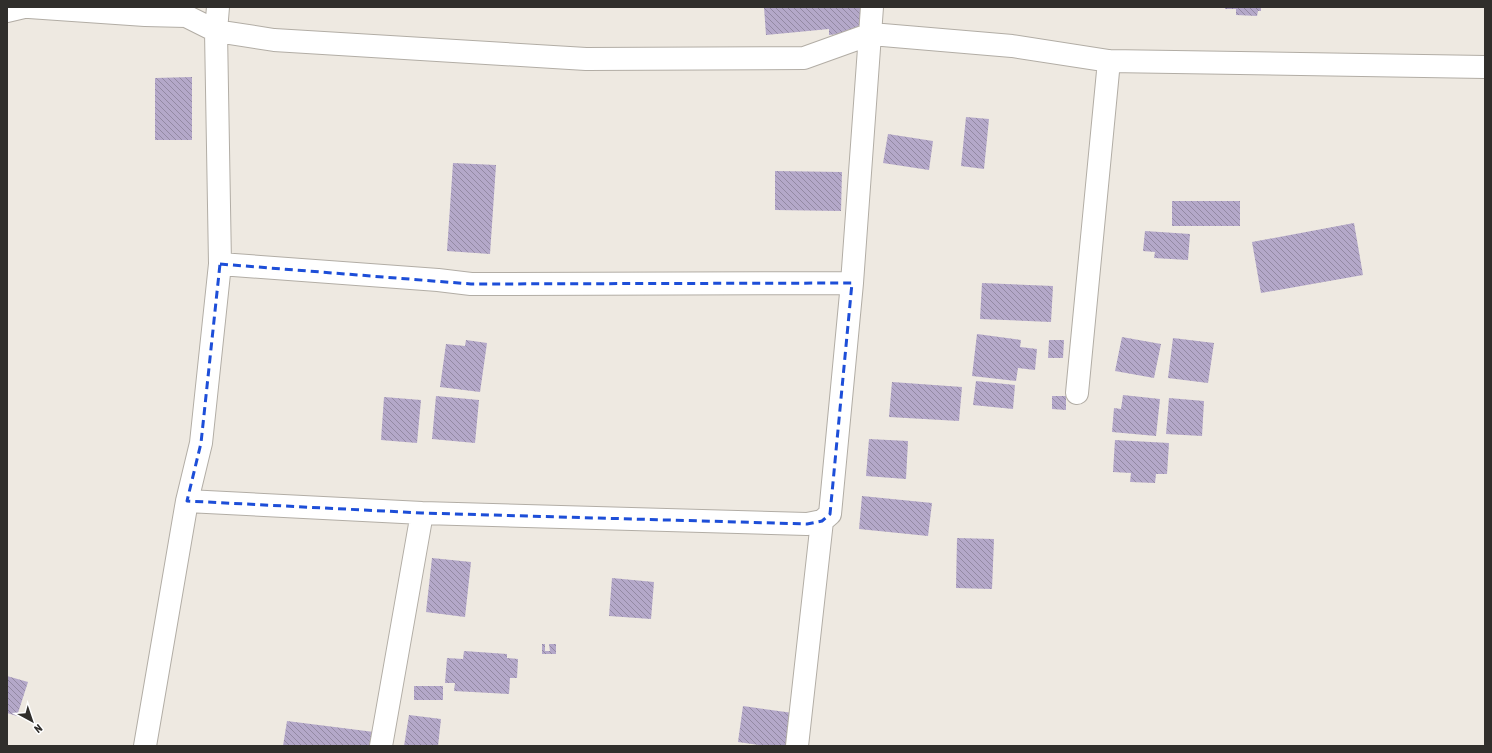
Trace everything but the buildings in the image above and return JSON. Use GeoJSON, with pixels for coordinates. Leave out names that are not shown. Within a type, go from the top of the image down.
{"type":"FeatureCollection","features":[{"type":"Feature","properties":{"kind":"street"},"geometry":{"type":"LineString","coordinates":[[7,11],[24,7]]}},
{"type":"Feature","properties":{"kind":"street"},"geometry":{"type":"LineString","coordinates":[[29,7],[145,15],[186,16],[216,31],[274,40],[586,59],[804,58],[871,34],[1012,46],[1109,61],[1485,67]]}},
{"type":"Feature","properties":{"kind":"street"},"geometry":{"type":"LineString","coordinates":[[145,746],[187,500],[201,443],[220,264],[216,31],[218,7]]}},
{"type":"Feature","properties":{"kind":"street"},"geometry":{"type":"LineString","coordinates":[[187,500],[422,513],[807,524],[822,521],[830,514],[852,283],[872,7]]}},
{"type":"Feature","properties":{"kind":"street"},"geometry":{"type":"LineString","coordinates":[[1077,393],[1109,61]]}},
{"type":"Feature","properties":{"kind":"street"},"geometry":{"type":"LineString","coordinates":[[220,264],[438,280],[471,284],[852,283]]}},
{"type":"Feature","properties":{"kind":"street"},"geometry":{"type":"LineString","coordinates":[[381,746],[422,513]]}},
{"type":"Feature","properties":{"kind":"street"},"geometry":{"type":"LineString","coordinates":[[797,746],[822,521]]}},
{"type":"Feature","properties":{"kind":"highlighted area"},"geometry":{"type":"Polygon","coordinates":[[[220,264],[471,284],[852,283],[830,514],[822,521],[807,524],[422,513],[187,501],[201,443],[220,264]]]}}]}
